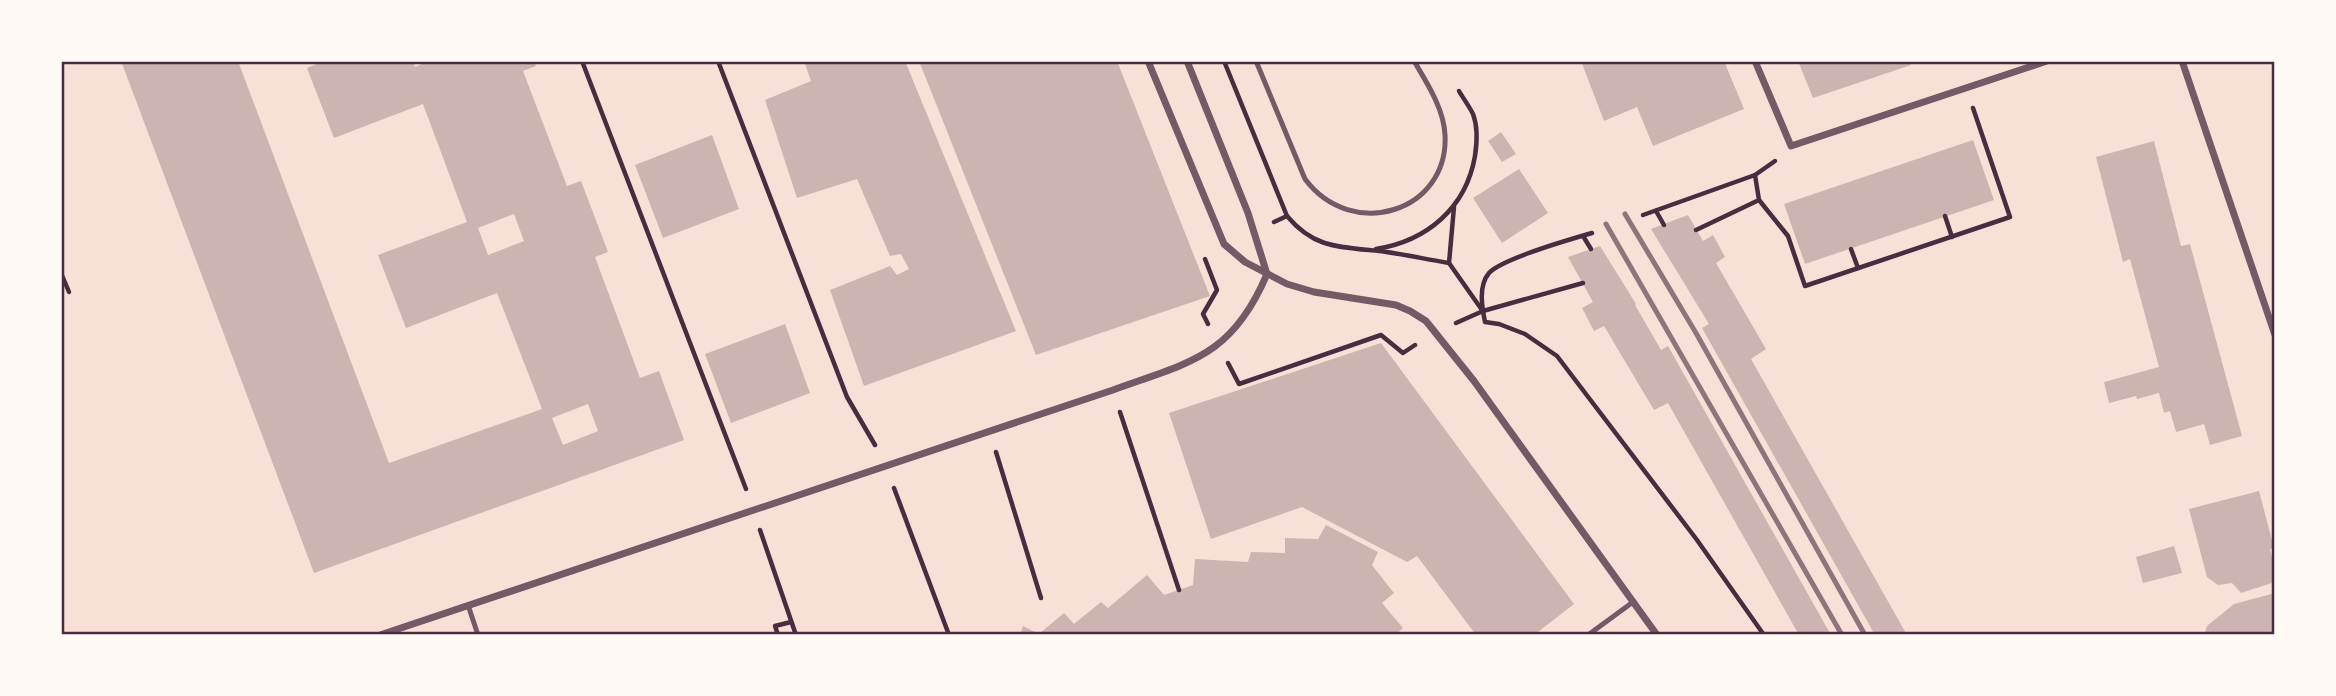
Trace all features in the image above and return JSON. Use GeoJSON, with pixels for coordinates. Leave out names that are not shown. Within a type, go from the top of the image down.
{"type":"FeatureCollection","features":[{"type":"Feature","properties":{"kind":"street"},"geometry":{"type":"LineString","coordinates":[[1149,61],[1224,244],[1245,262],[1287,284],[1314,292],[1396,305],[1426,321],[1657,635]]}},
{"type":"Feature","properties":{"kind":"street"},"geometry":{"type":"LineString","coordinates":[[380,635],[1113,390],[1180,366],[1218,346],[1241,323],[1267,274],[1254,231],[1187,61]]}},
{"type":"Feature","properties":{"kind":"street"},"geometry":{"type":"LineString","coordinates":[[1755,61],[1791,146],[2048,61]]}},
{"type":"Feature","properties":{"kind":"street"},"geometry":{"type":"LineString","coordinates":[[2182,61],[2275,335]]}},
{"type":"Feature","properties":{"kind":"lane"},"geometry":{"type":"LineString","coordinates":[[1256,61],[1305,179],[1312,189],[1332,205],[1355,213],[1368,214],[1392,211],[1415,199],[1432,181],[1442,158],[1445,146],[1443,121],[1414,61]]}},
{"type":"Feature","properties":{"kind":"lane"},"geometry":{"type":"LineString","coordinates":[[1588,635],[1633,602]]}},
{"type":"Feature","properties":{"kind":"lane"},"geometry":{"type":"LineString","coordinates":[[468,605],[478,635]]}},
{"type":"Feature","properties":{"kind":"path"},"geometry":{"type":"LineString","coordinates":[[583,61],[734,452],[796,635]]}},
{"type":"Feature","properties":{"kind":"path"},"geometry":{"type":"LineString","coordinates":[[719,61],[847,397],[886,464],[949,635]]}},
{"type":"Feature","properties":{"kind":"path"},"geometry":{"type":"LineString","coordinates":[[1224,61],[1287,216],[1306,233],[1332,246],[1449,263]]}},
{"type":"Feature","properties":{"kind":"path"},"geometry":{"type":"LineString","coordinates":[[1755,175],[1759,201],[1788,236],[1805,286],[2010,217],[1967,88]]}},
{"type":"Feature","properties":{"kind":"path"},"geometry":{"type":"LineString","coordinates":[[1643,215],[1755,175],[1791,146]]}},
{"type":"Feature","properties":{"kind":"path"},"geometry":{"type":"LineString","coordinates":[[1696,230],[1759,201]]}},
{"type":"Feature","properties":{"kind":"path"},"geometry":{"type":"LineString","coordinates":[[1454,207],[1449,263],[1483,311]]}},
{"type":"Feature","properties":{"kind":"path"},"geometry":{"type":"LineString","coordinates":[[1656,211],[1664,225]]}},
{"type":"Feature","properties":{"kind":"path"},"geometry":{"type":"LineString","coordinates":[[1254,231],[1287,216]]}},
{"type":"Feature","properties":{"kind":"path"},"geometry":{"type":"LineString","coordinates":[[1945,216],[1952,237]]}},
{"type":"Feature","properties":{"kind":"path"},"geometry":{"type":"LineString","coordinates":[[1592,233],[1507,262],[1490,273],[1482,292],[1485,322],[1499,324],[1525,334],[1557,356],[1697,540],[1764,635]]}},
{"type":"Feature","properties":{"kind":"path"},"geometry":{"type":"LineString","coordinates":[[1583,236],[1591,249]]}},
{"type":"Feature","properties":{"kind":"path"},"geometry":{"type":"LineString","coordinates":[[1224,244],[1202,253],[1217,289],[1203,314],[1239,384],[1381,335],[1404,353],[1436,332]]}},
{"type":"Feature","properties":{"kind":"path"},"geometry":{"type":"LineString","coordinates":[[1851,249],[1858,268]]}},
{"type":"Feature","properties":{"kind":"path"},"geometry":{"type":"LineString","coordinates":[[61,273],[69,292]]}},
{"type":"Feature","properties":{"kind":"path"},"geometry":{"type":"LineString","coordinates":[[1483,311],[1583,283]]}},
{"type":"Feature","properties":{"kind":"path"},"geometry":{"type":"LineString","coordinates":[[1113,390],[1179,590]]}},
{"type":"Feature","properties":{"kind":"path"},"geometry":{"type":"LineString","coordinates":[[989,431],[1041,598]]}},
{"type":"Feature","properties":{"kind":"path"},"geometry":{"type":"LineString","coordinates":[[778,635],[775,626],[791,622]]}},
{"type":"Feature","properties":{"kind":"building"},"geometry":{"type":"Polygon","coordinates":[[[121,61],[238,61],[389,463],[542,409],[497,293],[406,328],[378,255],[467,222],[423,104],[334,138],[307,68],[324,61],[413,61],[415,67],[429,61],[534,61],[536,66],[523,71],[567,186],[581,181],[608,252],[595,257],[640,378],[659,371],[684,440],[314,573],[121,61]],[[514,214],[478,228],[488,255],[524,241],[514,214]],[[588,404],[552,418],[563,445],[598,431],[588,404]]]}},
{"type":"Feature","properties":{"kind":"building"},"geometry":{"type":"Polygon","coordinates":[[[804,61],[905,61],[1016,331],[864,386],[830,290],[890,266],[897,275],[909,269],[901,254],[890,256],[857,179],[797,198],[765,100],[811,81],[804,61]]]}},
{"type":"Feature","properties":{"kind":"building"},"geometry":{"type":"Polygon","coordinates":[[[919,61],[1117,61],[1210,296],[1036,355],[919,61]]]}},
{"type":"Feature","properties":{"kind":"building"},"geometry":{"type":"Polygon","coordinates":[[[1581,61],[1724,61],[1744,109],[1653,146],[1637,107],[1604,121],[1581,61]]]}},
{"type":"Feature","properties":{"kind":"building"},"geometry":{"type":"Polygon","coordinates":[[[1798,61],[1910,61],[1911,65],[1813,98],[1798,61]]]}},
{"type":"Feature","properties":{"kind":"building"},"geometry":{"type":"Polygon","coordinates":[[[1501,132],[1516,154],[1502,162],[1488,141],[1501,132]]]}},
{"type":"Feature","properties":{"kind":"building"},"geometry":{"type":"Polygon","coordinates":[[[712,135],[739,209],[663,238],[635,165],[712,135]]]}},
{"type":"Feature","properties":{"kind":"building"},"geometry":{"type":"Polygon","coordinates":[[[1973,140],[1994,200],[1805,264],[1784,204],[1973,140]]]}},
{"type":"Feature","properties":{"kind":"building"},"geometry":{"type":"Polygon","coordinates":[[[2154,141],[2181,246],[2190,244],[2242,436],[2210,445],[2204,424],[2176,432],[2170,411],[2164,413],[2159,393],[2109,403],[2104,382],[2159,367],[2130,259],[2123,262],[2096,157],[2154,141]]]}},
{"type":"Feature","properties":{"kind":"building"},"geometry":{"type":"Polygon","coordinates":[[[1519,169],[1548,213],[1502,243],[1473,198],[1519,169]]]}},
{"type":"Feature","properties":{"kind":"building"},"geometry":{"type":"Polygon","coordinates":[[[1688,215],[1703,241],[1713,235],[1725,257],[1716,263],[1766,349],[1751,359],[1907,635],[1875,635],[1702,328],[1709,324],[1651,229],[1688,215]]]}},
{"type":"Feature","properties":{"kind":"building"},"geometry":{"type":"Polygon","coordinates":[[[1600,246],[1661,350],[1668,346],[1831,635],[1799,635],[1668,403],[1654,410],[1604,326],[1594,331],[1582,308],[1593,302],[1568,257],[1600,246]]]}},
{"type":"Feature","properties":{"kind":"building"},"geometry":{"type":"Polygon","coordinates":[[[785,324],[810,393],[731,423],[705,354],[785,324]]]}},
{"type":"Feature","properties":{"kind":"building"},"geometry":{"type":"Polygon","coordinates":[[[1381,343],[1574,604],[1534,635],[1476,635],[1417,556],[1407,562],[1302,507],[1211,539],[1169,413],[1381,343]]]}},
{"type":"Feature","properties":{"kind":"building"},"geometry":{"type":"Polygon","coordinates":[[[2259,491],[2274,548],[2270,549],[2275,582],[2241,593],[2232,583],[2218,585],[2207,577],[2189,509],[2259,491]]]}},
{"type":"Feature","properties":{"kind":"building"},"geometry":{"type":"Polygon","coordinates":[[[1326,525],[1378,552],[1372,565],[1394,593],[1382,603],[1403,628],[1395,635],[1020,635],[1023,626],[1039,634],[1064,613],[1074,624],[1101,602],[1108,608],[1147,575],[1164,595],[1193,585],[1195,559],[1248,562],[1251,552],[1285,553],[1285,538],[1318,539],[1326,525]]]}},
{"type":"Feature","properties":{"kind":"building"},"geometry":{"type":"Polygon","coordinates":[[[2174,546],[2182,573],[2143,583],[2136,557],[2174,546]]]}},
{"type":"Feature","properties":{"kind":"building"},"geometry":{"type":"Polygon","coordinates":[[[2275,593],[2275,635],[2204,635],[2207,626],[2234,604],[2275,593]]]}},
{"type":"Feature","properties":{"kind":"railway"},"geometry":{"type":"LineString","coordinates":[[1625,214],[1696,333],[1865,635]]}},
{"type":"Feature","properties":{"kind":"railway"},"geometry":{"type":"LineString","coordinates":[[1606,224],[1842,635]]}}]}
